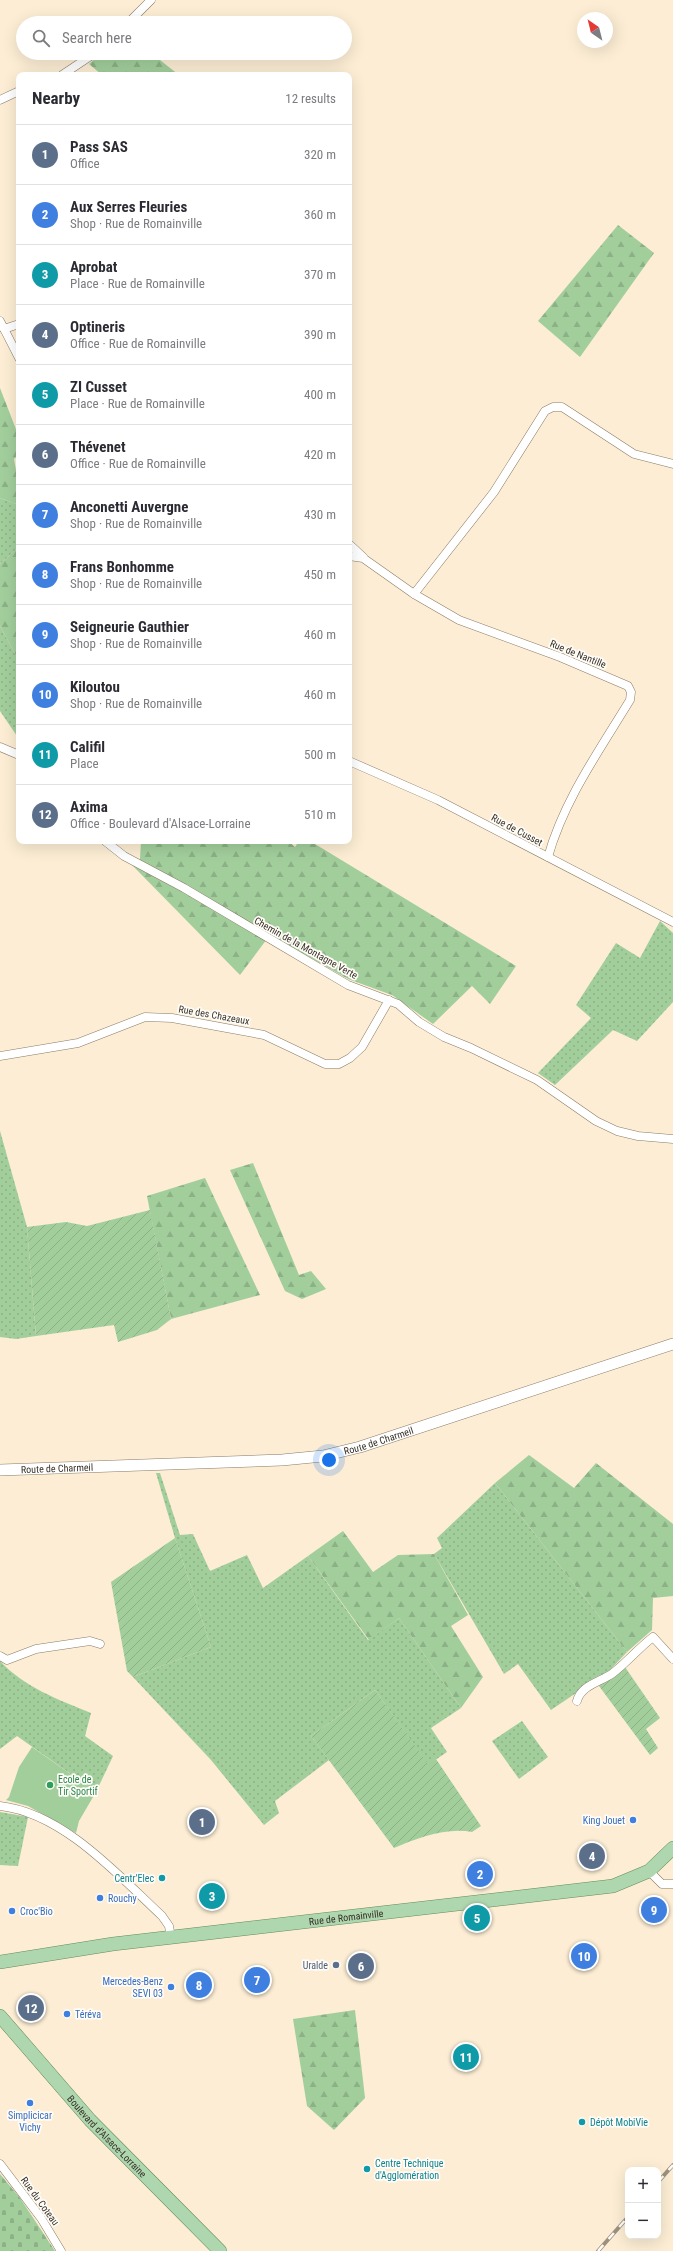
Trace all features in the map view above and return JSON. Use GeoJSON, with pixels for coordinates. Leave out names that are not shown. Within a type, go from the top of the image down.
{"type":"FeatureCollection","features":[{"type":"Feature","properties":{"kind":"main road","name":"Route de Charmeil"},"geometry":{"type":"LineString","coordinates":[[0,1470],[282,1460],[323,1456],[360,1447],[673,1344]]}},
{"type":"Feature","properties":{"kind":"main road"},"geometry":{"type":"LineString","coordinates":[[649,1871],[673,1848]]}},
{"type":"Feature","properties":{"kind":"main road","name":"Rue de Romainville"},"geometry":{"type":"LineString","coordinates":[[0,1969],[6,1961],[33,1955],[613,1886],[649,1871]]}},
{"type":"Feature","properties":{"kind":"main road","name":"Boulevard d'Alsace-Lorraine"},"geometry":{"type":"LineString","coordinates":[[0,2016],[90,2120],[220,2251]]}},
{"type":"Feature","properties":{"kind":"street"},"geometry":{"type":"LineString","coordinates":[[135,16],[151,0]]}},
{"type":"Feature","properties":{"kind":"street"},"geometry":{"type":"LineString","coordinates":[[66,72],[84,60]]}},
{"type":"Feature","properties":{"kind":"street"},"geometry":{"type":"LineString","coordinates":[[0,100],[16,92]]}},
{"type":"Feature","properties":{"kind":"street"},"geometry":{"type":"LineString","coordinates":[[16,324],[2,325],[16,352]]}},
{"type":"Feature","properties":{"kind":"street"},"geometry":{"type":"LineString","coordinates":[[414,594],[494,492],[545,411],[553,407],[562,407],[634,454],[673,464]]}},
{"type":"Feature","properties":{"kind":"street"},"geometry":{"type":"LineString","coordinates":[[352,547],[364,558]]}},
{"type":"Feature","properties":{"kind":"street","name":"Rue de Nantille"},"geometry":{"type":"LineString","coordinates":[[352,556],[364,558],[414,594],[459,620],[560,657],[628,686],[631,692],[630,700],[570,798],[556,829],[548,857]]}},
{"type":"Feature","properties":{"kind":"street"},"geometry":{"type":"LineString","coordinates":[[0,748],[16,754]]}},
{"type":"Feature","properties":{"kind":"street","name":"Rue de Cusset"},"geometry":{"type":"LineString","coordinates":[[352,762],[438,800],[673,922]]}},
{"type":"Feature","properties":{"kind":"street","name":"Chemin de la Montagne Verte"},"geometry":{"type":"LineString","coordinates":[[109,844],[124,856],[184,888],[348,984],[398,1004],[418,1022],[444,1038],[471,1048],[537,1080],[596,1121],[617,1131],[638,1136],[673,1139]]}},
{"type":"Feature","properties":{"kind":"street","name":"Rue des Chazeaux"},"geometry":{"type":"LineString","coordinates":[[0,1056],[78,1044],[145,1017],[152,1017],[172,1018],[264,1035],[325,1064],[339,1064],[362,1047],[389,1000]]}},
{"type":"Feature","properties":{"kind":"street"},"geometry":{"type":"LineString","coordinates":[[577,1701],[583,1690],[613,1673],[653,1637],[673,1659]]}},
{"type":"Feature","properties":{"kind":"street"},"geometry":{"type":"LineString","coordinates":[[0,1656],[7,1660],[36,1649],[90,1641],[100,1644]]}},
{"type":"Feature","properties":{"kind":"street"},"geometry":{"type":"LineString","coordinates":[[0,1806],[31,1813],[90,1851],[162,1916],[169,1926],[171,1938]]}},
{"type":"Feature","properties":{"kind":"street"},"geometry":{"type":"LineString","coordinates":[[649,1871],[662,1884],[673,1884]]}},
{"type":"Feature","properties":{"kind":"street","name":"Rue du Coteau"},"geometry":{"type":"LineString","coordinates":[[0,2164],[41,2218],[61,2251]]}},
{"type":"Feature","properties":{"kind":"green space"},"geometry":{"type":"Polygon","coordinates":[[[94,60],[160,60],[175,72],[98,72],[89,64],[94,60]]]}},
{"type":"Feature","properties":{"kind":"green space"},"geometry":{"type":"Polygon","coordinates":[[[618,225],[654,253],[580,357],[538,321],[618,225]]]}},
{"type":"Feature","properties":{"kind":"green space"},"geometry":{"type":"Polygon","coordinates":[[[0,388],[16,429],[16,457],[14,459],[16,470],[16,504],[0,498],[0,388]]]}},
{"type":"Feature","properties":{"kind":"green space"},"geometry":{"type":"Polygon","coordinates":[[[0,498],[16,504],[16,550],[0,564],[0,498]]]}},
{"type":"Feature","properties":{"kind":"green space"},"geometry":{"type":"Polygon","coordinates":[[[16,550],[16,655],[0,626],[0,564],[16,550]]]}},
{"type":"Feature","properties":{"kind":"green space"},"geometry":{"type":"Polygon","coordinates":[[[0,626],[16,655],[16,735],[0,711],[0,626]]]}},
{"type":"Feature","properties":{"kind":"green space"},"geometry":{"type":"Polygon","coordinates":[[[141,844],[292,844],[295,847],[297,844],[315,844],[516,966],[490,1004],[472,986],[433,1024],[392,995],[348,979],[270,935],[240,975],[132,865],[140,859],[141,844]]]}},
{"type":"Feature","properties":{"kind":"green space"},"geometry":{"type":"Polygon","coordinates":[[[660,921],[673,933],[673,1002],[637,1041],[613,1030],[555,1085],[538,1073],[591,1018],[576,1005],[616,943],[640,958],[660,921]]]}},
{"type":"Feature","properties":{"kind":"green space"},"geometry":{"type":"Polygon","coordinates":[[[0,1131],[27,1227],[36,1336],[16,1339],[0,1337],[0,1131]]]}},
{"type":"Feature","properties":{"kind":"green space"},"geometry":{"type":"Polygon","coordinates":[[[253,1163],[299,1275],[311,1271],[326,1289],[302,1299],[285,1291],[230,1170],[253,1163]]]}},
{"type":"Feature","properties":{"kind":"green space"},"geometry":{"type":"Polygon","coordinates":[[[205,1178],[260,1295],[171,1319],[147,1196],[205,1178]]]}},
{"type":"Feature","properties":{"kind":"green space"},"geometry":{"type":"Polygon","coordinates":[[[150,1210],[171,1319],[157,1330],[118,1342],[114,1325],[36,1336],[27,1227],[66,1222],[87,1226],[150,1210]]]}},
{"type":"Feature","properties":{"kind":"green space"},"geometry":{"type":"Polygon","coordinates":[[[529,1455],[574,1488],[596,1463],[673,1524],[673,1596],[653,1598],[652,1630],[627,1652],[495,1483],[529,1455]]]}},
{"type":"Feature","properties":{"kind":"green space"},"geometry":{"type":"Polygon","coordinates":[[[156,1473],[160,1473],[180,1535],[193,1534],[210,1571],[247,1555],[263,1588],[308,1556],[368,1640],[399,1618],[461,1708],[431,1728],[447,1752],[428,1765],[375,1690],[311,1736],[329,1760],[275,1801],[279,1813],[264,1825],[211,1760],[133,1677],[211,1647],[175,1538],[156,1473]]]}},
{"type":"Feature","properties":{"kind":"green space"},"geometry":{"type":"Polygon","coordinates":[[[495,1483],[627,1652],[610,1670],[551,1710],[518,1664],[504,1674],[434,1554],[442,1548],[437,1538],[495,1483]]]}},
{"type":"Feature","properties":{"kind":"green space"},"geometry":{"type":"Polygon","coordinates":[[[343,1531],[373,1572],[398,1555],[434,1554],[468,1615],[451,1626],[483,1677],[461,1708],[399,1618],[369,1640],[308,1556],[343,1531]]]}},
{"type":"Feature","properties":{"kind":"green space"},"geometry":{"type":"Polygon","coordinates":[[[175,1538],[211,1647],[133,1677],[127,1671],[111,1582],[175,1538]]]}},
{"type":"Feature","properties":{"kind":"green space"},"geometry":{"type":"Polygon","coordinates":[[[0,1661],[9,1670],[42,1692],[91,1713],[85,1736],[113,1756],[96,1792],[17,1736],[0,1749],[0,1661]]]}},
{"type":"Feature","properties":{"kind":"green space"},"geometry":{"type":"Polygon","coordinates":[[[625,1667],[660,1718],[646,1729],[658,1748],[650,1755],[599,1686],[625,1667]]]}},
{"type":"Feature","properties":{"kind":"green space"},"geometry":{"type":"Polygon","coordinates":[[[375,1690],[428,1764],[436,1759],[481,1826],[472,1832],[452,1831],[432,1834],[394,1848],[311,1736],[375,1690]]]}},
{"type":"Feature","properties":{"kind":"green space"},"geometry":{"type":"Polygon","coordinates":[[[522,1721],[548,1757],[519,1779],[492,1741],[522,1721]]]}},
{"type":"Feature","properties":{"kind":"green space","name":"Ecole de Tir Sportif"},"geometry":{"type":"Polygon","coordinates":[[[32,1747],[96,1792],[79,1821],[76,1833],[28,1806],[6,1800],[9,1797],[19,1767],[32,1747]]]}},
{"type":"Feature","properties":{"kind":"green space"},"geometry":{"type":"Polygon","coordinates":[[[0,1812],[28,1817],[18,1866],[0,1865],[0,1812]]]}},
{"type":"Feature","properties":{"kind":"green space"},"geometry":{"type":"Polygon","coordinates":[[[355,2010],[365,2098],[334,2130],[307,2106],[293,2019],[355,2010]]]}},
{"type":"Feature","properties":{"kind":"green space"},"geometry":{"type":"Polygon","coordinates":[[[0,2174],[20,2198],[55,2251],[0,2251],[0,2174]]]}},
{"type":"Feature","properties":{"kind":"railway"},"geometry":{"type":"LineString","coordinates":[[661,2179],[673,2165]]}},
{"type":"Feature","properties":{"kind":"railway"},"geometry":{"type":"LineString","coordinates":[[598,2251],[625,2220]]}},
{"type":"Feature","properties":{"kind":"place","name":"Ecole de Tir Sportif"},"geometry":{"type":"Point","coordinates":[50,1785]}},
{"type":"Feature","properties":{"kind":"place","name":"King Jouet"},"geometry":{"type":"Point","coordinates":[633,1820]}},
{"type":"Feature","properties":{"kind":"place","name":"Pass SAS"},"geometry":{"type":"Point","coordinates":[202,1822]}},
{"type":"Feature","properties":{"kind":"place","name":"Optineris"},"geometry":{"type":"Point","coordinates":[592,1856]}},
{"type":"Feature","properties":{"kind":"place","name":"Aux Serres Fleuries"},"geometry":{"type":"Point","coordinates":[480,1874]}},
{"type":"Feature","properties":{"kind":"place","name":"Centr'Elec"},"geometry":{"type":"Point","coordinates":[162,1878]}},
{"type":"Feature","properties":{"kind":"place","name":"Aprobat"},"geometry":{"type":"Point","coordinates":[212,1896]}},
{"type":"Feature","properties":{"kind":"place","name":"Rouchy"},"geometry":{"type":"Point","coordinates":[100,1898]}},
{"type":"Feature","properties":{"kind":"place","name":"Seigneurie Gauthier"},"geometry":{"type":"Point","coordinates":[654,1910]}},
{"type":"Feature","properties":{"kind":"place","name":"Croc'Bio"},"geometry":{"type":"Point","coordinates":[12,1911]}},
{"type":"Feature","properties":{"kind":"place","name":"ZI Cusset"},"geometry":{"type":"Point","coordinates":[477,1918]}},
{"type":"Feature","properties":{"kind":"place","name":"Kiloutou"},"geometry":{"type":"Point","coordinates":[584,1956]}},
{"type":"Feature","properties":{"kind":"place","name":"Uralde"},"geometry":{"type":"Point","coordinates":[336,1965]}},
{"type":"Feature","properties":{"kind":"place","name":"Thévenet"},"geometry":{"type":"Point","coordinates":[361,1966]}},
{"type":"Feature","properties":{"kind":"place","name":"Anconetti Auvergne"},"geometry":{"type":"Point","coordinates":[257,1980]}},
{"type":"Feature","properties":{"kind":"place","name":"Frans Bonhomme"},"geometry":{"type":"Point","coordinates":[199,1985]}},
{"type":"Feature","properties":{"kind":"place","name":"Mercedes-Benz SEVI 03"},"geometry":{"type":"Point","coordinates":[171,1987]}},
{"type":"Feature","properties":{"kind":"place","name":"Axima"},"geometry":{"type":"Point","coordinates":[31,2008]}},
{"type":"Feature","properties":{"kind":"place","name":"Téréva"},"geometry":{"type":"Point","coordinates":[67,2014]}},
{"type":"Feature","properties":{"kind":"place","name":"Califil"},"geometry":{"type":"Point","coordinates":[466,2057]}},
{"type":"Feature","properties":{"kind":"place","name":"Simplicicar Vichy"},"geometry":{"type":"Point","coordinates":[30,2103]}},
{"type":"Feature","properties":{"kind":"place","name":"Dépôt MobiVie"},"geometry":{"type":"Point","coordinates":[582,2122]}},
{"type":"Feature","properties":{"kind":"place","name":"Centre Technique d'Agglomération"},"geometry":{"type":"Point","coordinates":[367,2169]}}]}
